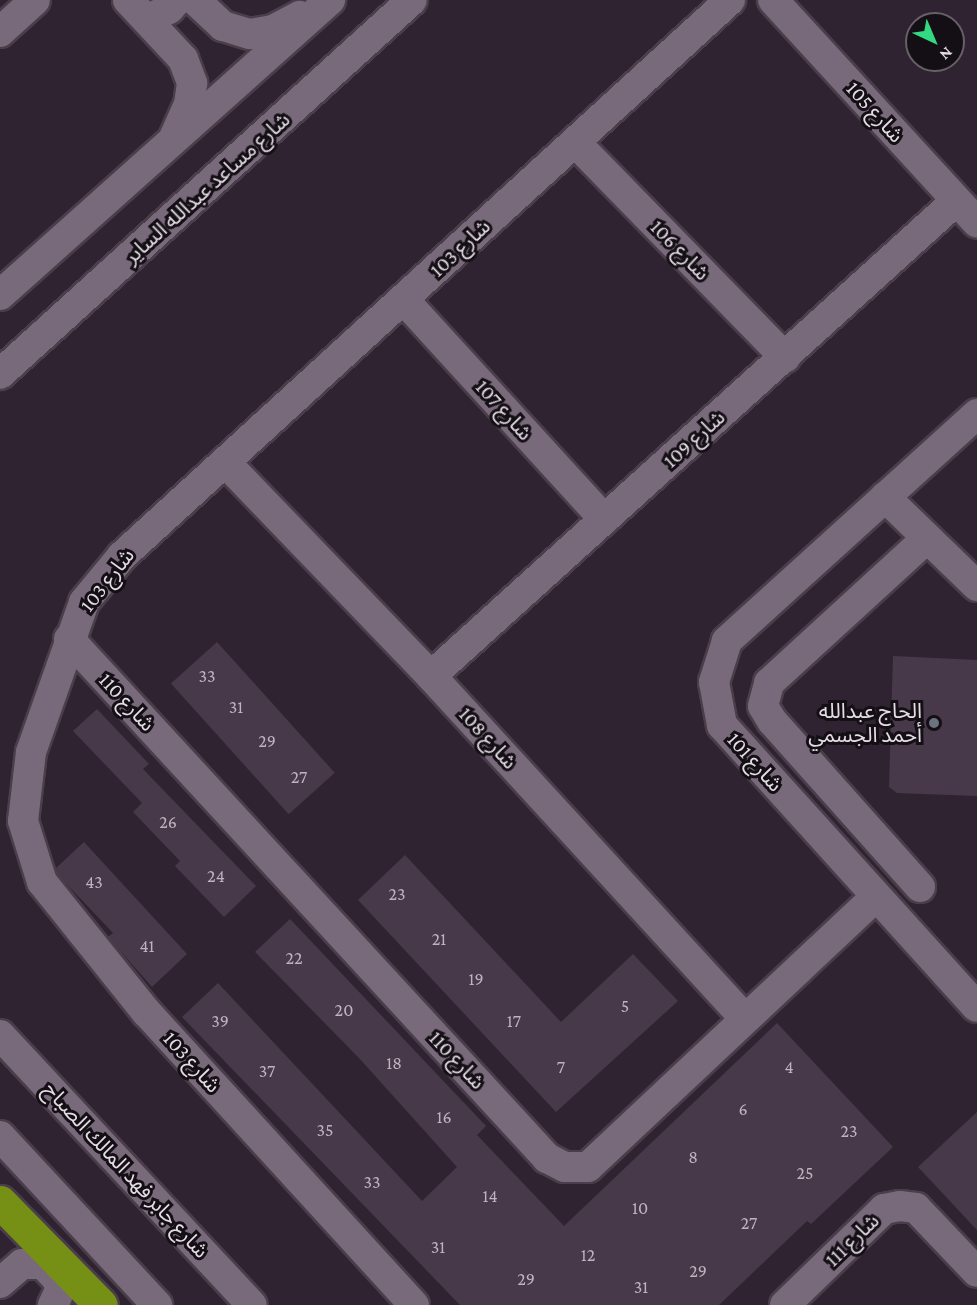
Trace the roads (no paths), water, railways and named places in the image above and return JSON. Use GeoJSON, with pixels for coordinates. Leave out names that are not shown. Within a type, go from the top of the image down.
{"type":"FeatureCollection","features":[{"type":"Feature","properties":{"kind":"highway"},"geometry":{"type":"LineString","coordinates":[[0,1203],[101,1305]]}},
{"type":"Feature","properties":{"kind":"street"},"geometry":{"type":"LineString","coordinates":[[0,32],[34,0]]}},
{"type":"Feature","properties":{"kind":"street"},"geometry":{"type":"LineString","coordinates":[[138,10],[164,12],[177,0]]}},
{"type":"Feature","properties":{"kind":"street"},"geometry":{"type":"LineString","coordinates":[[195,0],[223,26],[250,34],[273,30],[329,0]]}},
{"type":"Feature","properties":{"kind":"street"},"geometry":{"type":"LineString","coordinates":[[0,295],[171,145],[329,0]]}},
{"type":"Feature","properties":{"kind":"street","name":"شارع مساعد عبدالله الساير"},"geometry":{"type":"LineString","coordinates":[[0,383],[10,366],[412,0]]}},
{"type":"Feature","properties":{"kind":"street","name":"شارع 103"},"geometry":{"type":"LineString","coordinates":[[414,1305],[147,1013],[42,882],[23,821],[31,752],[69,639],[84,602],[122,556],[226,464],[730,0]]}},
{"type":"Feature","properties":{"kind":"street","name":"شارع 105"},"geometry":{"type":"LineString","coordinates":[[773,0],[977,223]]}},
{"type":"Feature","properties":{"kind":"street"},"geometry":{"type":"LineString","coordinates":[[138,10],[183,59],[192,83],[189,104],[171,145]]}},
{"type":"Feature","properties":{"kind":"street","name":"شارع 106"},"geometry":{"type":"LineString","coordinates":[[575,142],[785,357]]}},
{"type":"Feature","properties":{"kind":"street","name":"شارع 109"},"geometry":{"type":"LineString","coordinates":[[431,676],[956,201]]}},
{"type":"Feature","properties":{"kind":"street","name":"شارع 107"},"geometry":{"type":"LineString","coordinates":[[404,300],[604,519]]}},
{"type":"Feature","properties":{"kind":"street","name":"شارع 101"},"geometry":{"type":"LineString","coordinates":[[977,414],[727,641],[714,682],[723,725],[977,1007]]}},
{"type":"Feature","properties":{"kind":"street","name":"شارع 108"},"geometry":{"type":"LineString","coordinates":[[226,464],[431,676],[744,1018]]}},
{"type":"Feature","properties":{"kind":"street"},"geometry":{"type":"LineString","coordinates":[[885,497],[977,586]]}},
{"type":"Feature","properties":{"kind":"street"},"geometry":{"type":"LineString","coordinates":[[921,887],[772,721],[763,706],[769,683],[927,538]]}},
{"type":"Feature","properties":{"kind":"street","name":"شارع 110"},"geometry":{"type":"LineString","coordinates":[[69,639],[547,1158],[565,1167],[588,1167],[744,1018],[866,886],[887,849]]}},
{"type":"Feature","properties":{"kind":"street","name":"شارع جابر فهد المالك الصباح"},"geometry":{"type":"LineString","coordinates":[[0,1035],[252,1305]]}},
{"type":"Feature","properties":{"kind":"street"},"geometry":{"type":"LineString","coordinates":[[0,1136],[157,1305]]}},
{"type":"Feature","properties":{"kind":"street","name":"شارع 111"},"geometry":{"type":"LineString","coordinates":[[785,1305],[885,1209],[900,1206],[916,1208],[977,1272]]}},
{"type":"Feature","properties":{"kind":"street"},"geometry":{"type":"LineString","coordinates":[[0,1283],[22,1264],[43,1264],[58,1280],[60,1290],[53,1305]]}},
{"type":"Feature","properties":{"kind":"place","name":"الحاج عبدالله أحمد الجسمي"},"geometry":{"type":"Point","coordinates":[934,723]}}]}
